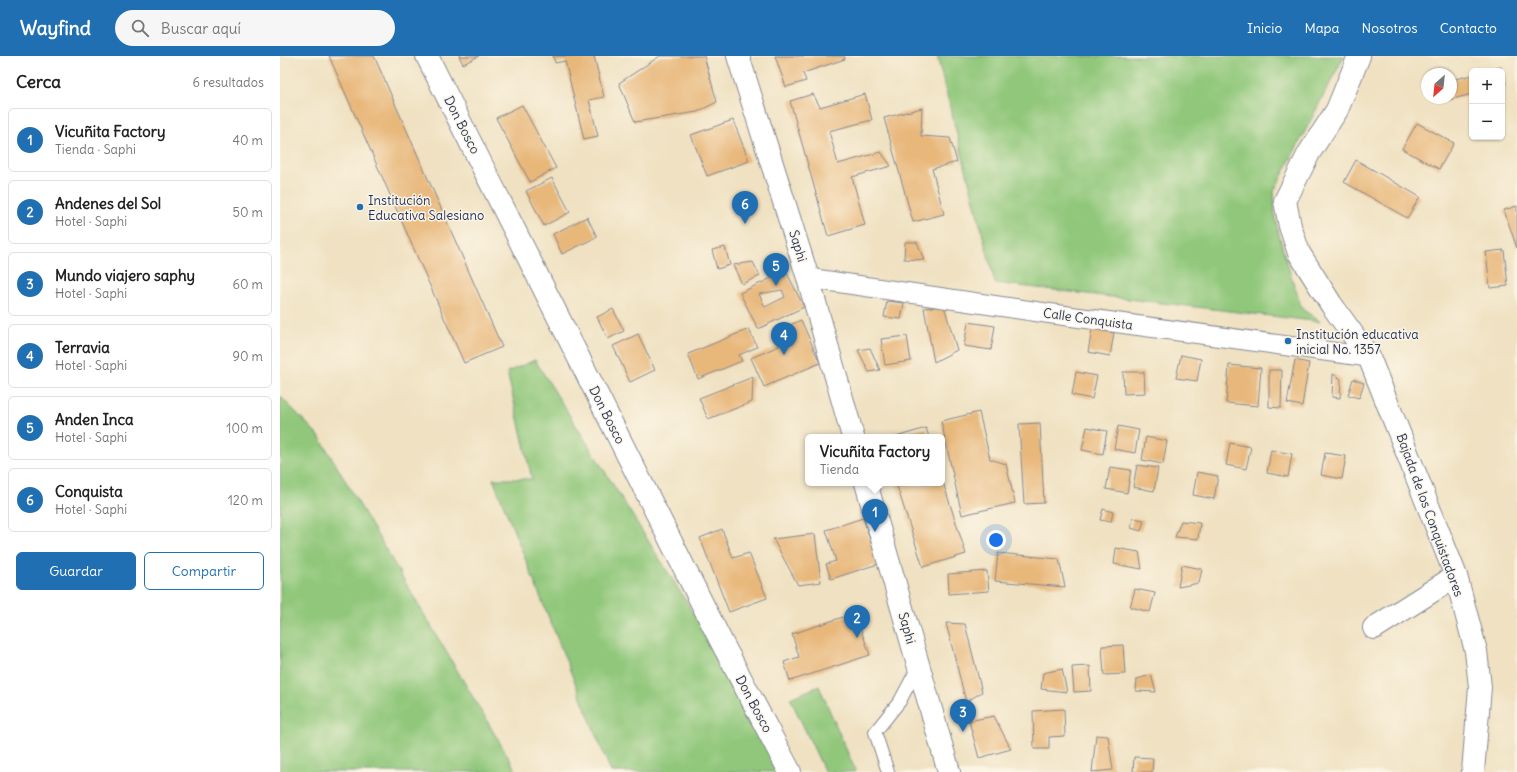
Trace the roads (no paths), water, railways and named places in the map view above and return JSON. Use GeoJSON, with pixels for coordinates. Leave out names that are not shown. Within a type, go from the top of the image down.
{"type":"FeatureCollection","features":[{"type":"Feature","properties":{"kind":"street","name":"Don Bosco"},"geometry":{"type":"LineString","coordinates":[[427,56],[721,641],[790,772]]}},
{"type":"Feature","properties":{"kind":"street","name":"Saphi"},"geometry":{"type":"LineString","coordinates":[[738,56],[808,278],[852,434]]}},
{"type":"Feature","properties":{"kind":"street","name":"Bajada de los Conquistadores"},"geometry":{"type":"LineString","coordinates":[[1359,56],[1337,110],[1309,153],[1285,201],[1290,226],[1299,252],[1331,304],[1369,357],[1456,576],[1476,651],[1480,687],[1473,772]]}},
{"type":"Feature","properties":{"kind":"street","name":"Calle Conquista"},"geometry":{"type":"LineString","coordinates":[[808,278],[1054,314],[1369,357]]}},
{"type":"Feature","properties":{"kind":"street","name":"Saphi"},"geometry":{"type":"LineString","coordinates":[[867,486],[949,772]]}},
{"type":"Feature","properties":{"kind":"street"},"geometry":{"type":"LineString","coordinates":[[1374,628],[1456,576]]}},
{"type":"Feature","properties":{"kind":"lane"},"geometry":{"type":"LineString","coordinates":[[888,772],[875,732],[900,701],[918,667]]}},
{"type":"Feature","properties":{"kind":"place","name":"Institución Educativa Salesiano"},"geometry":{"type":"Point","coordinates":[360,207]}},
{"type":"Feature","properties":{"kind":"place","name":"Conquista"},"geometry":{"type":"Point","coordinates":[745,224]}},
{"type":"Feature","properties":{"kind":"place","name":"Anden Inca"},"geometry":{"type":"Point","coordinates":[776,286]}},
{"type":"Feature","properties":{"kind":"place","name":"Institución educativa inicial No. 1357"},"geometry":{"type":"Point","coordinates":[1288,341]}},
{"type":"Feature","properties":{"kind":"place","name":"Terravia"},"geometry":{"type":"Point","coordinates":[784,355]}},
{"type":"Feature","properties":{"kind":"place","name":"Vicuñita Factory"},"geometry":{"type":"Point","coordinates":[875,532]}},
{"type":"Feature","properties":{"kind":"place","name":"Andenes del Sol"},"geometry":{"type":"Point","coordinates":[857,638]}},
{"type":"Feature","properties":{"kind":"place","name":"Mundo viajero saphy"},"geometry":{"type":"Point","coordinates":[963,732]}}]}
